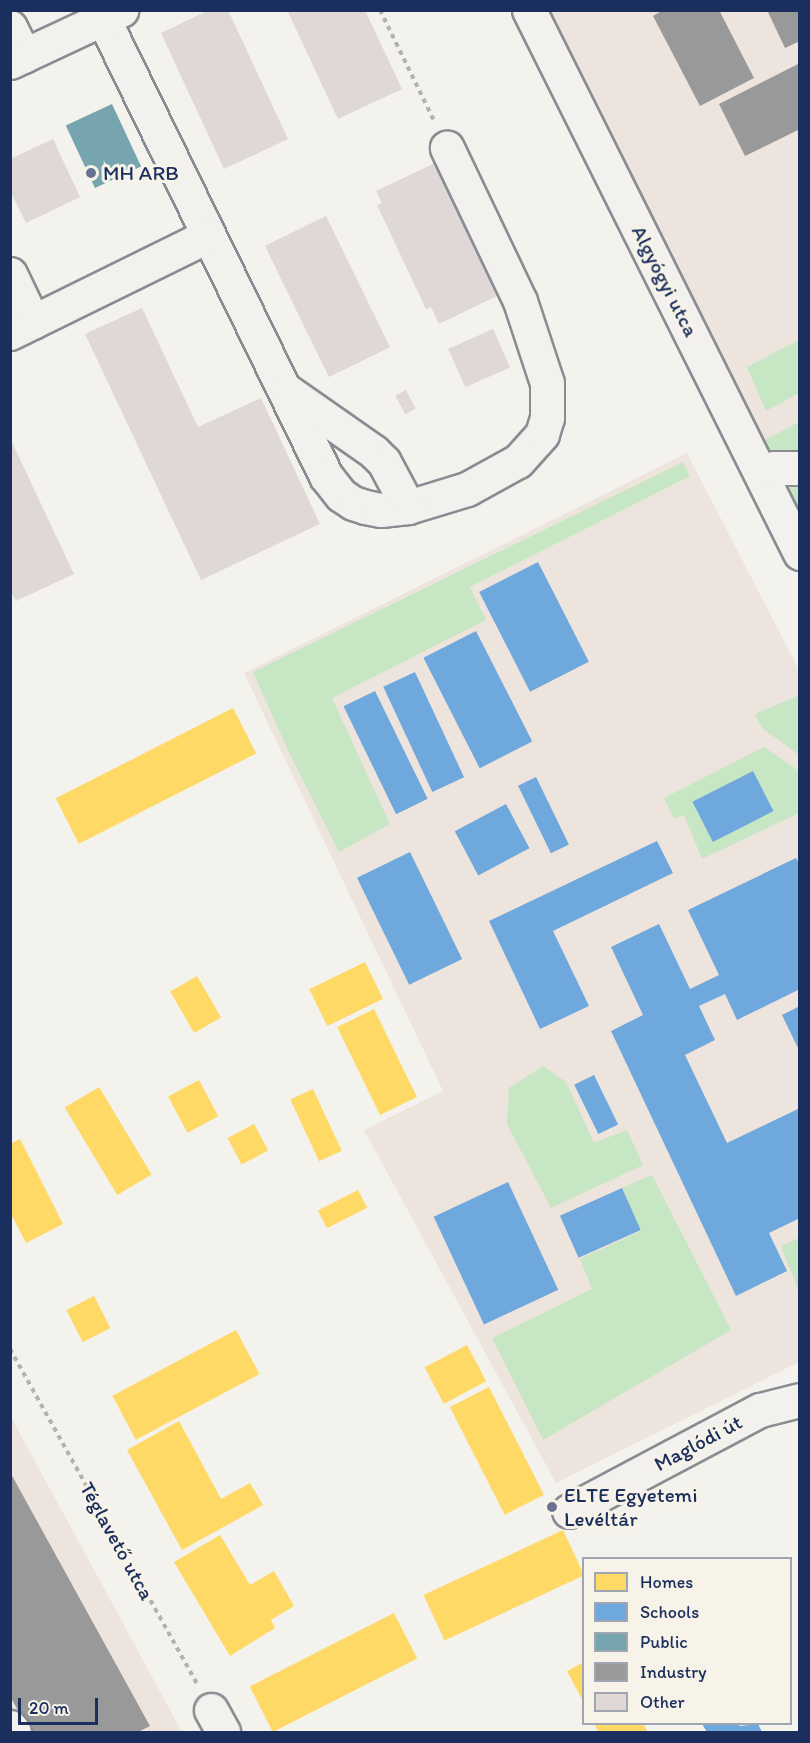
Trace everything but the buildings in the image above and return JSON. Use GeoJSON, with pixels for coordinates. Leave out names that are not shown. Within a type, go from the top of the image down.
{"type":"FeatureCollection","features":[{"type":"Feature","properties":{"kind":"street","name":"Algyógyi utca"},"geometry":{"type":"LineString","coordinates":[[529,10],[800,553]]}},
{"type":"Feature","properties":{"kind":"street"},"geometry":{"type":"LineString","coordinates":[[15,48],[108,13],[207,236],[286,390],[326,476],[341,495],[365,507],[381,510],[408,507],[467,489],[518,461],[542,434],[549,402],[542,361],[520,301],[447,148]]}},
{"type":"Feature","properties":{"kind":"street"},"geometry":{"type":"LineString","coordinates":[[10,274],[22,327],[207,236]]}},
{"type":"Feature","properties":{"kind":"street"},"geometry":{"type":"LineString","coordinates":[[286,390],[374,452],[384,462],[408,507]]}},
{"type":"Feature","properties":{"kind":"street"},"geometry":{"type":"LineString","coordinates":[[761,471],[800,468]]}},
{"type":"Feature","properties":{"kind":"street","name":"Maglódi út"},"geometry":{"type":"LineString","coordinates":[[569,1511],[760,1410],[800,1400]]}},
{"type":"Feature","properties":{"kind":"street"},"geometry":{"type":"LineString","coordinates":[[10,1727],[14,1732]]}},
{"type":"Feature","properties":{"kind":"path"},"geometry":{"type":"LineString","coordinates":[[380,10],[447,148]]}},
{"type":"Feature","properties":{"kind":"path","name":"Téglavető utca"},"geometry":{"type":"LineString","coordinates":[[10,1349],[213,1725]]}},
{"type":"Feature","properties":{"kind":"shaded area"},"geometry":{"type":"Polygon","coordinates":[[[547,11],[799,11],[799,536],[547,11]]]}},
{"type":"Feature","properties":{"kind":"shaded area"},"geometry":{"type":"Polygon","coordinates":[[[687,453],[799,670],[799,1362],[556,1483],[364,1130],[443,1091],[244,673],[687,453]]]}},
{"type":"Feature","properties":{"kind":"shaded area"},"geometry":{"type":"Polygon","coordinates":[[[11,1417],[182,1732],[11,1732],[11,1417]]]}},
{"type":"Feature","properties":{"kind":"green space"},"geometry":{"type":"Polygon","coordinates":[[[799,340],[799,393],[766,411],[747,367],[799,340]]]}},
{"type":"Feature","properties":{"kind":"green space"},"geometry":{"type":"Polygon","coordinates":[[[799,422],[799,510],[765,440],[799,422]]]}},
{"type":"Feature","properties":{"kind":"green space"},"geometry":{"type":"Polygon","coordinates":[[[683,462],[690,476],[470,587],[486,620],[332,698],[390,824],[339,852],[291,757],[253,672],[683,462]]]}},
{"type":"Feature","properties":{"kind":"green space"},"geometry":{"type":"Polygon","coordinates":[[[799,695],[799,755],[762,728],[755,714],[799,695]]]}},
{"type":"Feature","properties":{"kind":"green space"},"geometry":{"type":"Polygon","coordinates":[[[764,747],[799,771],[799,813],[702,859],[684,815],[674,819],[664,798],[764,747]]]}},
{"type":"Feature","properties":{"kind":"green space"},"geometry":{"type":"Polygon","coordinates":[[[543,1066],[566,1082],[594,1143],[627,1130],[643,1165],[551,1208],[507,1124],[509,1088],[543,1066]]]}},
{"type":"Feature","properties":{"kind":"green space"},"geometry":{"type":"Polygon","coordinates":[[[652,1175],[731,1330],[543,1440],[492,1338],[592,1289],[580,1259],[641,1231],[622,1188],[652,1175]]]}},
{"type":"Feature","properties":{"kind":"green space"},"geometry":{"type":"Polygon","coordinates":[[[799,1238],[799,1292],[781,1246],[799,1238]]]}},
{"type":"Feature","properties":{"kind":"place","name":"MH ARB"},"geometry":{"type":"Point","coordinates":[91,173]}},
{"type":"Feature","properties":{"kind":"place","name":"ELTE Egyetemi Levéltár"},"geometry":{"type":"Point","coordinates":[552,1507]}}]}
